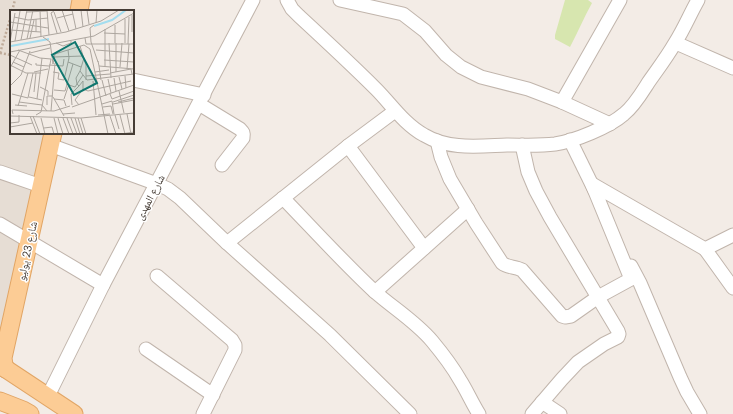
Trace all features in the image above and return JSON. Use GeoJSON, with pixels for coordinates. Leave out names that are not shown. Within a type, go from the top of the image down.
{"type":"FeatureCollection","features":[{"type":"Feature","properties":{"kind":"main road"},"geometry":{"type":"LineString","coordinates":[[79,10],[81,0]]}},
{"type":"Feature","properties":{"kind":"main road","name":"شارع 23 يوليو"},"geometry":{"type":"LineString","coordinates":[[3,367],[3,358],[51,139]]}},
{"type":"Feature","properties":{"kind":"main road"},"geometry":{"type":"LineString","coordinates":[[3,367],[74,414]]}},
{"type":"Feature","properties":{"kind":"main road"},"geometry":{"type":"LineString","coordinates":[[0,401],[30,414]]}},
{"type":"Feature","properties":{"kind":"street","name":"شارع المهدى"},"geometry":{"type":"LineString","coordinates":[[48,396],[103,285],[254,0]]}},
{"type":"Feature","properties":{"kind":"street"},"geometry":{"type":"LineString","coordinates":[[287,0],[292,9],[355,68],[410,125],[437,141],[466,147],[556,144],[586,135],[623,116],[629,110],[676,43],[698,0]]}},
{"type":"Feature","properties":{"kind":"street"},"geometry":{"type":"LineString","coordinates":[[340,0],[403,14],[425,31],[446,55],[460,67],[481,77],[528,89],[562,102],[610,124]]}},
{"type":"Feature","properties":{"kind":"street"},"geometry":{"type":"LineString","coordinates":[[562,102],[620,0]]}},
{"type":"Feature","properties":{"kind":"street"},"geometry":{"type":"LineString","coordinates":[[676,43],[733,68]]}},
{"type":"Feature","properties":{"kind":"street"},"geometry":{"type":"LineString","coordinates":[[134,80],[201,100],[240,129],[243,132],[243,138],[222,165]]}},
{"type":"Feature","properties":{"kind":"street"},"geometry":{"type":"LineString","coordinates":[[227,243],[348,146],[395,111]]}},
{"type":"Feature","properties":{"kind":"street"},"geometry":{"type":"LineString","coordinates":[[51,139],[168,189],[180,198],[227,243],[330,335],[410,414]]}},
{"type":"Feature","properties":{"kind":"street"},"geometry":{"type":"LineString","coordinates":[[570,140],[640,283],[687,392],[700,414]]}},
{"type":"Feature","properties":{"kind":"street"},"geometry":{"type":"LineString","coordinates":[[437,141],[444,168],[502,263],[509,267],[515,267],[522,270],[562,316],[565,317],[571,316],[598,297],[631,279],[592,184]]}},
{"type":"Feature","properties":{"kind":"street"},"geometry":{"type":"LineString","coordinates":[[522,145],[528,172],[536,191],[619,334],[618,337],[593,351],[578,362],[532,414]]}},
{"type":"Feature","properties":{"kind":"street"},"geometry":{"type":"LineString","coordinates":[[348,146],[424,248]]}},
{"type":"Feature","properties":{"kind":"street"},"geometry":{"type":"LineString","coordinates":[[0,172],[41,186]]}},
{"type":"Feature","properties":{"kind":"street"},"geometry":{"type":"LineString","coordinates":[[592,184],[705,249],[733,288]]}},
{"type":"Feature","properties":{"kind":"street"},"geometry":{"type":"LineString","coordinates":[[283,198],[347,265],[390,305],[413,322],[440,350],[460,379],[479,414]]}},
{"type":"Feature","properties":{"kind":"street"},"geometry":{"type":"LineString","coordinates":[[375,292],[468,209]]}},
{"type":"Feature","properties":{"kind":"street"},"geometry":{"type":"LineString","coordinates":[[0,224],[103,285]]}},
{"type":"Feature","properties":{"kind":"street"},"geometry":{"type":"LineString","coordinates":[[705,249],[733,235]]}},
{"type":"Feature","properties":{"kind":"street"},"geometry":{"type":"LineString","coordinates":[[157,276],[232,340],[235,345],[235,350],[202,414]]}},
{"type":"Feature","properties":{"kind":"street"},"geometry":{"type":"LineString","coordinates":[[146,349],[213,395]]}},
{"type":"Feature","properties":{"kind":"street"},"geometry":{"type":"LineString","coordinates":[[542,402],[560,414]]}},
{"type":"Feature","properties":{"kind":"path"},"geometry":{"type":"LineString","coordinates":[[12,10],[15,0]]}},
{"type":"Feature","properties":{"kind":"path"},"geometry":{"type":"LineString","coordinates":[[10,19],[0,53],[10,55]]}},
{"type":"Feature","properties":{"kind":"shaded area"},"geometry":{"type":"Polygon","coordinates":[[[0,0],[81,0],[78,10],[10,10],[10,134],[52,134],[0,363],[0,0]]]}},
{"type":"Feature","properties":{"kind":"green space"},"geometry":{"type":"Polygon","coordinates":[[[565,0],[588,0],[592,3],[570,47],[555,39],[565,0]]]}}]}
